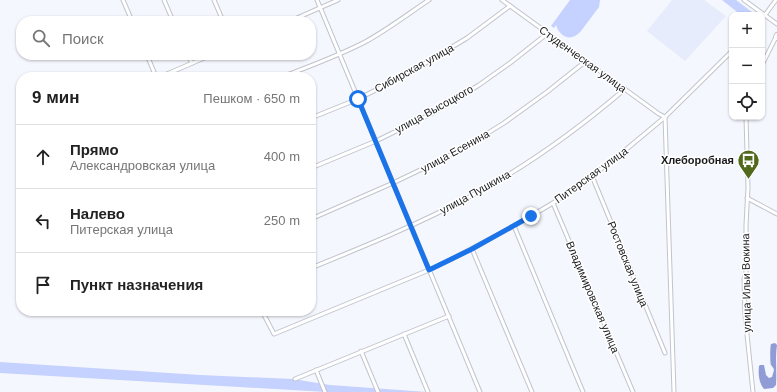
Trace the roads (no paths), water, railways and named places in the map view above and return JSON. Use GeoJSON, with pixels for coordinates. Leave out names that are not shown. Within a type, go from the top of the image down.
{"type":"FeatureCollection","features":[{"type":"Feature","properties":{"kind":"street"},"geometry":{"type":"LineString","coordinates":[[123,0],[130,16]]}},
{"type":"Feature","properties":{"kind":"street"},"geometry":{"type":"LineString","coordinates":[[164,0],[171,16]]}},
{"type":"Feature","properties":{"kind":"street"},"geometry":{"type":"LineString","coordinates":[[214,0],[221,16]]}},
{"type":"Feature","properties":{"kind":"street"},"geometry":{"type":"LineString","coordinates":[[317,0],[480,392]]}},
{"type":"Feature","properties":{"kind":"street"},"geometry":{"type":"LineString","coordinates":[[302,16],[338,0]]}},
{"type":"Feature","properties":{"kind":"street","name":"Студенческая улица"},"geometry":{"type":"LineString","coordinates":[[502,0],[658,114],[665,117]]}},
{"type":"Feature","properties":{"kind":"street"},"geometry":{"type":"LineString","coordinates":[[744,0],[761,12]]}},
{"type":"Feature","properties":{"kind":"street"},"geometry":{"type":"LineString","coordinates":[[776,0],[765,15],[777,24]]}},
{"type":"Feature","properties":{"kind":"street"},"geometry":{"type":"LineString","coordinates":[[294,72],[365,42],[384,31],[427,1]]}},
{"type":"Feature","properties":{"kind":"street","name":"Сибирская улица"},"geometry":{"type":"LineString","coordinates":[[316,116],[358,99],[409,73],[467,38],[510,6]]}},
{"type":"Feature","properties":{"kind":"street","name":"улица Высоцкого"},"geometry":{"type":"LineString","coordinates":[[316,166],[376,141],[431,114],[479,85],[548,33]]}},
{"type":"Feature","properties":{"kind":"street"},"geometry":{"type":"LineString","coordinates":[[765,59],[777,37]]}},
{"type":"Feature","properties":{"kind":"street","name":"Питерская улица"},"geometry":{"type":"LineString","coordinates":[[265,316],[274,334],[429,270],[514,226],[553,203],[611,162],[665,117],[729,54]]}},
{"type":"Feature","properties":{"kind":"street"},"geometry":{"type":"LineString","coordinates":[[148,60],[154,72]]}},
{"type":"Feature","properties":{"kind":"street"},"geometry":{"type":"LineString","coordinates":[[171,72],[199,60]]}},
{"type":"Feature","properties":{"kind":"street","name":"улица Есенина"},"geometry":{"type":"LineString","coordinates":[[316,217],[393,183],[439,161],[475,141],[504,123],[547,92],[586,61]]}},
{"type":"Feature","properties":{"kind":"street","name":"улица Пушкина"},"geometry":{"type":"LineString","coordinates":[[316,266],[411,226],[471,196],[521,167],[606,105],[625,89]]}},
{"type":"Feature","properties":{"kind":"street"},"geometry":{"type":"LineString","coordinates":[[665,117],[674,392]]}},
{"type":"Feature","properties":{"kind":"street","name":"улица Ильи Вокина"},"geometry":{"type":"LineString","coordinates":[[746,120],[748,186],[744,315],[753,392]]}},
{"type":"Feature","properties":{"kind":"street","name":"Ростовская улица"},"geometry":{"type":"LineString","coordinates":[[592,176],[665,353]]}},
{"type":"Feature","properties":{"kind":"street"},"geometry":{"type":"LineString","coordinates":[[747,198],[777,213]]}},
{"type":"Feature","properties":{"kind":"street","name":"Владимировская улица"},"geometry":{"type":"LineString","coordinates":[[553,203],[633,392]]}},
{"type":"Feature","properties":{"kind":"street"},"geometry":{"type":"LineString","coordinates":[[514,226],[583,392]]}},
{"type":"Feature","properties":{"kind":"street"},"geometry":{"type":"LineString","coordinates":[[472,249],[532,392]]}},
{"type":"Feature","properties":{"kind":"street"},"geometry":{"type":"LineString","coordinates":[[295,379],[449,316]]}},
{"type":"Feature","properties":{"kind":"street"},"geometry":{"type":"LineString","coordinates":[[404,334],[428,392]]}},
{"type":"Feature","properties":{"kind":"street"},"geometry":{"type":"LineString","coordinates":[[361,351],[378,392]]}},
{"type":"Feature","properties":{"kind":"street"},"geometry":{"type":"LineString","coordinates":[[316,370],[325,392]]}},
{"type":"Feature","properties":{"kind":"place","name":"Хлеборобная"},"geometry":{"type":"Point","coordinates":[749,180]}}]}
